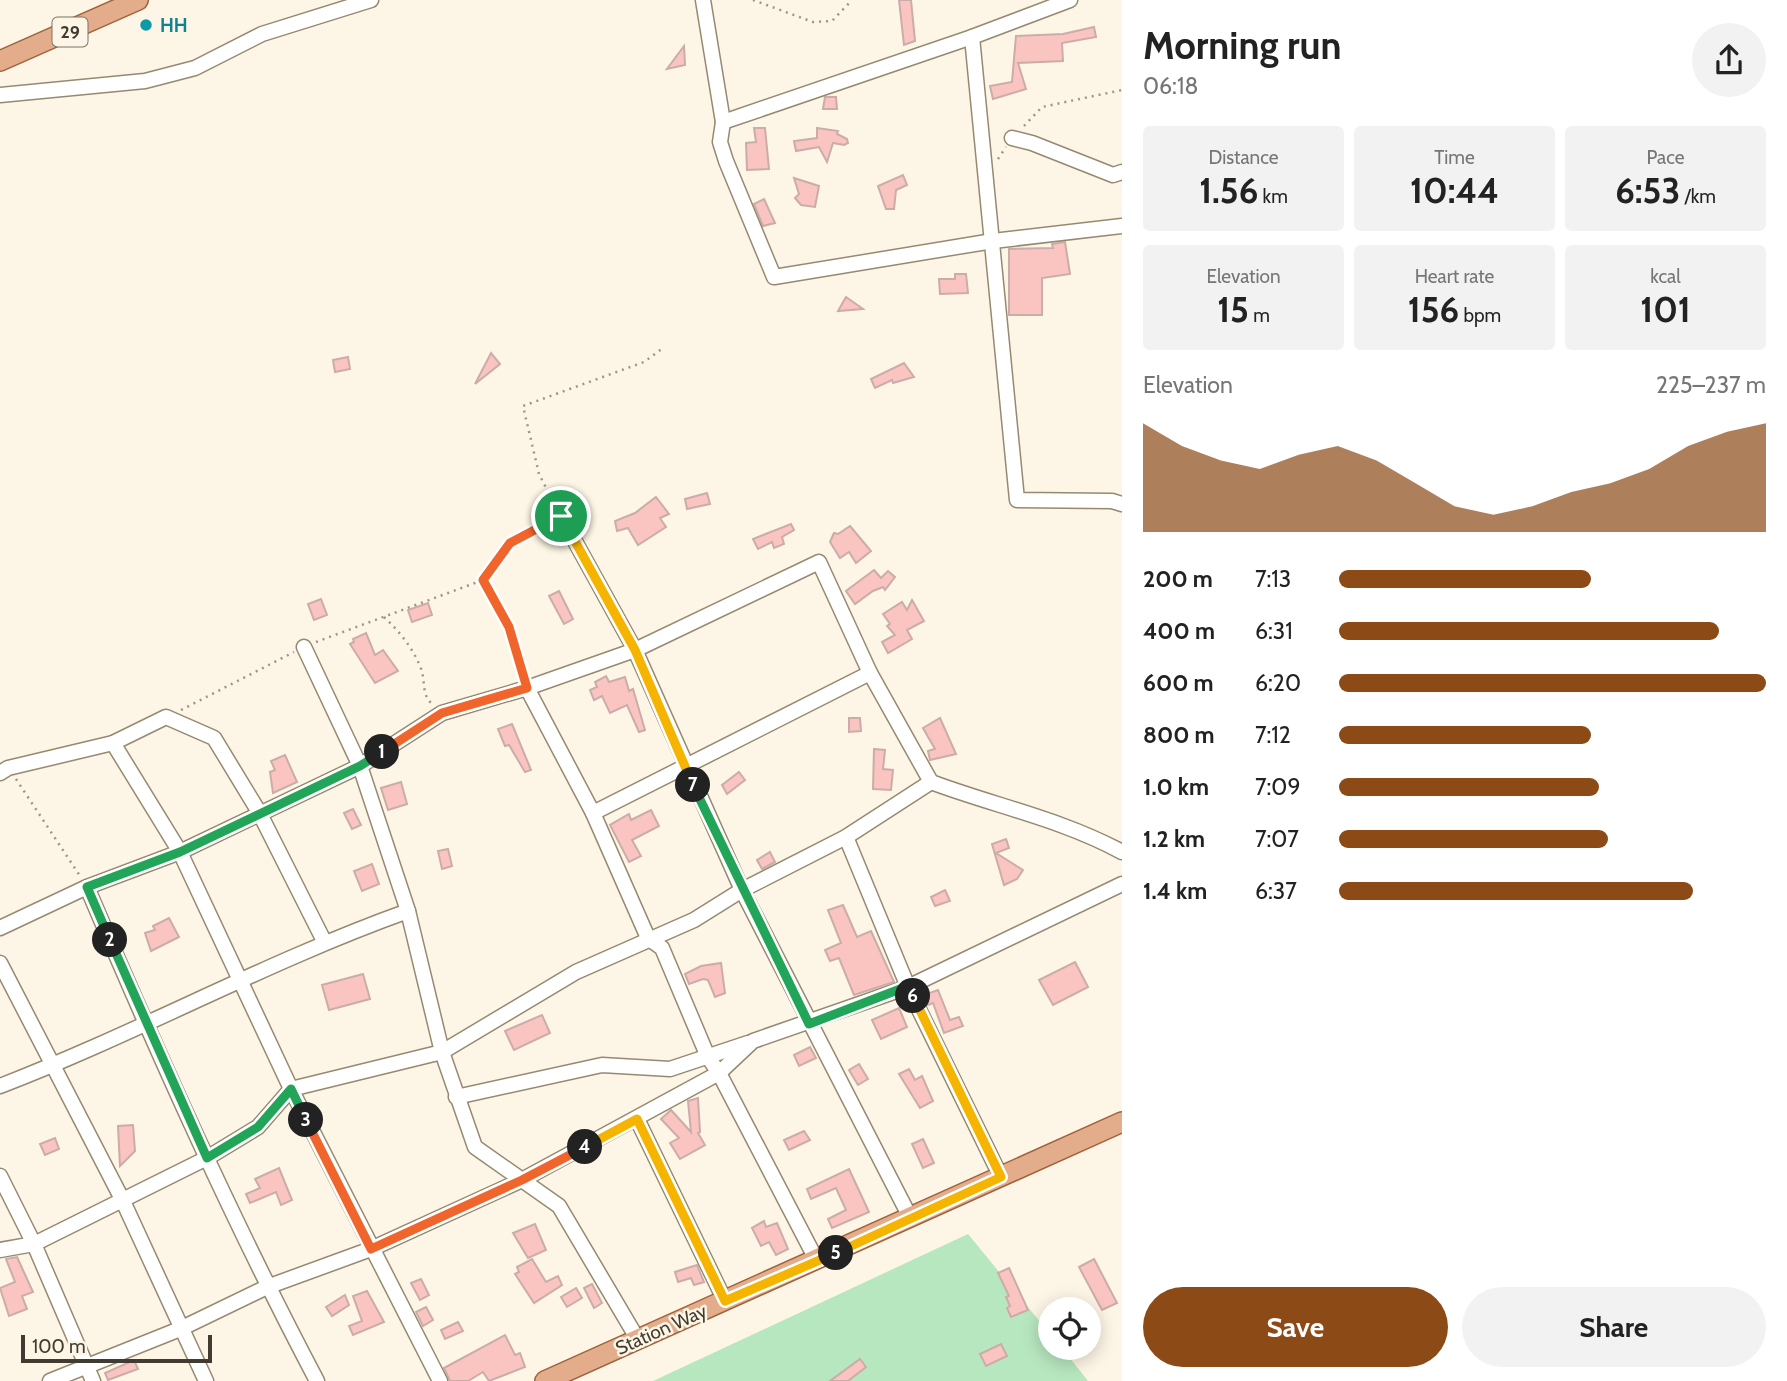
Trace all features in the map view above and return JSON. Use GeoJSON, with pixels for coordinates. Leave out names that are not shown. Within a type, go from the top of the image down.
{"type":"FeatureCollection","features":[{"type":"Feature","properties":{"kind":"main road","name":"29"},"geometry":{"type":"LineString","coordinates":[[0,61],[138,0]]}},
{"type":"Feature","properties":{"kind":"main road","name":"Station Way"},"geometry":{"type":"LineString","coordinates":[[545,1381],[1122,1122]]}},
{"type":"Feature","properties":{"kind":"street"},"geometry":{"type":"LineString","coordinates":[[0,96],[145,82],[195,68],[262,34],[371,0]]}},
{"type":"Feature","properties":{"kind":"street"},"geometry":{"type":"LineString","coordinates":[[703,0],[723,122],[720,142],[774,277],[993,241],[1122,226]]}},
{"type":"Feature","properties":{"kind":"street"},"geometry":{"type":"LineString","coordinates":[[723,122],[972,37],[1070,0]]}},
{"type":"Feature","properties":{"kind":"street"},"geometry":{"type":"LineString","coordinates":[[972,37],[1017,500],[1112,501],[1122,505]]}},
{"type":"Feature","properties":{"kind":"street"},"geometry":{"type":"LineString","coordinates":[[1012,138],[1113,175],[1122,172]]}},
{"type":"Feature","properties":{"kind":"street"},"geometry":{"type":"LineString","coordinates":[[561,516],[635,650],[684,767],[742,890],[911,1219]]}},
{"type":"Feature","properties":{"kind":"street"},"geometry":{"type":"LineString","coordinates":[[0,928],[87,887],[180,852],[360,766],[442,713],[527,688],[635,650],[819,562],[870,673],[931,782],[976,799],[1033,813],[1093,836],[1122,852]]}},
{"type":"Feature","properties":{"kind":"street"},"geometry":{"type":"LineString","coordinates":[[304,647],[360,766],[408,911],[442,1052],[475,1147],[559,1206],[637,1338]]}},
{"type":"Feature","properties":{"kind":"street"},"geometry":{"type":"LineString","coordinates":[[593,813],[870,673]]}},
{"type":"Feature","properties":{"kind":"street"},"geometry":{"type":"LineString","coordinates":[[527,688],[593,813],[648,938],[662,948],[708,1057],[719,1073],[817,1261]]}},
{"type":"Feature","properties":{"kind":"street"},"geometry":{"type":"LineString","coordinates":[[4,770],[113,743],[166,718],[214,738],[259,813],[324,941]]}},
{"type":"Feature","properties":{"kind":"street"},"geometry":{"type":"LineString","coordinates":[[113,743],[180,852],[291,1089],[440,1381]]}},
{"type":"Feature","properties":{"kind":"street"},"geometry":{"type":"LineString","coordinates":[[0,1250],[34,1244],[207,1158],[258,1127],[291,1089],[442,1052],[576,972],[694,920],[742,890],[846,837],[931,782]]}},
{"type":"Feature","properties":{"kind":"street"},"geometry":{"type":"LineString","coordinates":[[846,837],[908,986],[1001,1177]]}},
{"type":"Feature","properties":{"kind":"street"},"geometry":{"type":"LineString","coordinates":[[456,1097],[602,1065],[670,1069],[708,1057],[809,1024],[908,986],[1122,884]]}},
{"type":"Feature","properties":{"kind":"street"},"geometry":{"type":"LineString","coordinates":[[87,887],[145,1023],[267,1287],[317,1381]]}},
{"type":"Feature","properties":{"kind":"street"},"geometry":{"type":"LineString","coordinates":[[0,1086],[51,1066],[324,941],[408,911]]}},
{"type":"Feature","properties":{"kind":"street"},"geometry":{"type":"LineString","coordinates":[[0,962],[51,1066],[122,1199],[206,1381]]}},
{"type":"Feature","properties":{"kind":"street"},"geometry":{"type":"LineString","coordinates":[[50,1381],[180,1329],[267,1287],[371,1249],[522,1180],[719,1073],[753,1041]]}},
{"type":"Feature","properties":{"kind":"street"},"geometry":{"type":"LineString","coordinates":[[637,1119],[725,1301]]}},
{"type":"Feature","properties":{"kind":"street"},"geometry":{"type":"LineString","coordinates":[[0,1176],[34,1244],[93,1381]]}},
{"type":"Feature","properties":{"kind":"path"},"geometry":{"type":"LineString","coordinates":[[753,0],[813,22],[832,21],[852,0]]}},
{"type":"Feature","properties":{"kind":"path"},"geometry":{"type":"LineString","coordinates":[[987,176],[1012,138],[1042,107],[1122,90]]}},
{"type":"Feature","properties":{"kind":"path"},"geometry":{"type":"LineString","coordinates":[[166,718],[304,647],[483,580],[510,543],[561,516],[539,474],[523,406],[644,362],[663,348]]}},
{"type":"Feature","properties":{"kind":"path"},"geometry":{"type":"LineString","coordinates":[[483,580],[509,627],[527,688]]}},
{"type":"Feature","properties":{"kind":"path"},"geometry":{"type":"LineString","coordinates":[[384,617],[401,633],[421,668],[425,697],[442,713]]}},
{"type":"Feature","properties":{"kind":"path"},"geometry":{"type":"LineString","coordinates":[[4,770],[87,887]]}},
{"type":"Feature","properties":{"kind":"green space"},"geometry":{"type":"Polygon","coordinates":[[[968,1234],[1038,1319],[1038,1360],[1071,1360],[1088,1381],[653,1381],[968,1234]]]}},
{"type":"Feature","properties":{"kind":"building"},"geometry":{"type":"Polygon","coordinates":[[[899,0],[911,0],[915,41],[904,45],[899,0]]]}},
{"type":"Feature","properties":{"kind":"building"},"geometry":{"type":"Polygon","coordinates":[[[1094,27],[1096,37],[1062,43],[1063,61],[1018,63],[1026,89],[993,99],[990,86],[1012,82],[1016,36],[1063,34],[1094,27]]]}},
{"type":"Feature","properties":{"kind":"building"},"geometry":{"type":"Polygon","coordinates":[[[684,46],[685,65],[667,69],[684,46]]]}},
{"type":"Feature","properties":{"kind":"building"},"geometry":{"type":"Polygon","coordinates":[[[825,97],[836,97],[837,109],[823,109],[825,97]]]}},
{"type":"Feature","properties":{"kind":"building"},"geometry":{"type":"Polygon","coordinates":[[[754,128],[765,128],[769,169],[747,170],[746,143],[756,142],[754,128]]]}},
{"type":"Feature","properties":{"kind":"building"},"geometry":{"type":"Polygon","coordinates":[[[817,128],[838,131],[837,134],[847,139],[848,143],[844,145],[833,143],[827,162],[819,147],[796,151],[794,141],[817,138],[817,128]]]}},
{"type":"Feature","properties":{"kind":"building"},"geometry":{"type":"Polygon","coordinates":[[[903,175],[907,185],[896,190],[894,209],[886,209],[878,186],[903,175]]]}},
{"type":"Feature","properties":{"kind":"building"},"geometry":{"type":"Polygon","coordinates":[[[794,178],[819,186],[815,207],[801,205],[795,198],[799,194],[794,178]]]}},
{"type":"Feature","properties":{"kind":"building"},"geometry":{"type":"Polygon","coordinates":[[[764,199],[775,223],[763,226],[754,204],[764,199]]]}},
{"type":"Feature","properties":{"kind":"building"},"geometry":{"type":"Polygon","coordinates":[[[1065,242],[1070,274],[1042,278],[1042,315],[1009,315],[1009,249],[1053,248],[1052,244],[1065,242]]]}},
{"type":"Feature","properties":{"kind":"building"},"geometry":{"type":"Polygon","coordinates":[[[955,274],[966,274],[968,293],[940,294],[939,279],[955,279],[955,274]]]}},
{"type":"Feature","properties":{"kind":"building"},"geometry":{"type":"Polygon","coordinates":[[[846,297],[863,309],[838,311],[846,297]]]}},
{"type":"Feature","properties":{"kind":"building"},"geometry":{"type":"Polygon","coordinates":[[[491,353],[500,364],[475,384],[491,353]]]}},
{"type":"Feature","properties":{"kind":"building"},"geometry":{"type":"Polygon","coordinates":[[[348,357],[350,369],[335,372],[333,360],[348,357]]]}},
{"type":"Feature","properties":{"kind":"building"},"geometry":{"type":"Polygon","coordinates":[[[904,363],[914,377],[893,383],[892,380],[875,388],[871,379],[904,363]]]}},
{"type":"Feature","properties":{"kind":"building"},"geometry":{"type":"Polygon","coordinates":[[[707,493],[710,504],[687,509],[685,499],[707,493]]]}},
{"type":"Feature","properties":{"kind":"building"},"geometry":{"type":"Polygon","coordinates":[[[656,497],[669,514],[660,518],[666,527],[638,545],[628,528],[617,531],[615,521],[635,513],[656,497]]]}},
{"type":"Feature","properties":{"kind":"building"},"geometry":{"type":"Polygon","coordinates":[[[791,524],[794,530],[782,537],[784,544],[774,548],[772,542],[758,549],[753,539],[791,524]]]}},
{"type":"Feature","properties":{"kind":"building"},"geometry":{"type":"Polygon","coordinates":[[[850,526],[871,551],[856,563],[849,552],[840,558],[830,542],[834,533],[838,534],[850,526]]]}},
{"type":"Feature","properties":{"kind":"building"},"geometry":{"type":"Polygon","coordinates":[[[874,570],[881,578],[888,571],[895,577],[885,590],[883,587],[873,591],[855,604],[846,591],[874,570]]]}},
{"type":"Feature","properties":{"kind":"building"},"geometry":{"type":"Polygon","coordinates":[[[559,591],[573,619],[564,624],[549,596],[559,591]]]}},
{"type":"Feature","properties":{"kind":"building"},"geometry":{"type":"Polygon","coordinates":[[[321,599],[327,615],[314,620],[308,604],[321,599]]]}},
{"type":"Feature","properties":{"kind":"building"},"geometry":{"type":"Polygon","coordinates":[[[912,600],[924,621],[907,630],[912,639],[888,653],[882,642],[895,635],[887,626],[890,624],[883,614],[902,602],[907,610],[912,600]]]}},
{"type":"Feature","properties":{"kind":"building"},"geometry":{"type":"Polygon","coordinates":[[[428,603],[432,615],[412,622],[408,610],[428,603]]]}},
{"type":"Feature","properties":{"kind":"building"},"geometry":{"type":"Polygon","coordinates":[[[366,633],[375,655],[383,650],[398,671],[375,683],[350,644],[354,642],[353,639],[366,633]]]}},
{"type":"Feature","properties":{"kind":"building"},"geometry":{"type":"Polygon","coordinates":[[[606,676],[609,682],[625,677],[629,691],[633,689],[645,730],[639,732],[627,705],[610,713],[602,696],[594,700],[590,690],[597,687],[595,682],[606,676]]]}},
{"type":"Feature","properties":{"kind":"building"},"geometry":{"type":"Polygon","coordinates":[[[849,718],[860,718],[861,731],[849,732],[849,718]]]}},
{"type":"Feature","properties":{"kind":"building"},"geometry":{"type":"Polygon","coordinates":[[[940,718],[956,754],[930,760],[928,751],[935,749],[923,728],[940,718]]]}},
{"type":"Feature","properties":{"kind":"building"},"geometry":{"type":"Polygon","coordinates":[[[512,724],[531,770],[525,772],[509,745],[505,746],[498,729],[512,724]]]}},
{"type":"Feature","properties":{"kind":"building"},"geometry":{"type":"Polygon","coordinates":[[[874,749],[885,750],[883,769],[893,770],[891,790],[873,789],[874,749]]]}},
{"type":"Feature","properties":{"kind":"building"},"geometry":{"type":"Polygon","coordinates":[[[285,755],[297,782],[273,793],[270,772],[275,770],[271,761],[285,755]]]}},
{"type":"Feature","properties":{"kind":"building"},"geometry":{"type":"Polygon","coordinates":[[[739,772],[745,780],[727,794],[722,785],[739,772]]]}},
{"type":"Feature","properties":{"kind":"building"},"geometry":{"type":"Polygon","coordinates":[[[401,782],[407,804],[388,810],[381,788],[401,782]]]}},
{"type":"Feature","properties":{"kind":"building"},"geometry":{"type":"Polygon","coordinates":[[[353,809],[361,825],[352,829],[344,813],[353,809]]]}},
{"type":"Feature","properties":{"kind":"building"},"geometry":{"type":"Polygon","coordinates":[[[651,810],[659,826],[632,840],[641,856],[629,862],[610,825],[629,814],[631,820],[651,810]]]}},
{"type":"Feature","properties":{"kind":"building"},"geometry":{"type":"Polygon","coordinates":[[[1006,839],[1009,848],[996,853],[1023,870],[1017,879],[1004,885],[992,844],[1006,839]]]}},
{"type":"Feature","properties":{"kind":"building"},"geometry":{"type":"Polygon","coordinates":[[[448,849],[452,866],[442,869],[438,851],[448,849]]]}},
{"type":"Feature","properties":{"kind":"building"},"geometry":{"type":"Polygon","coordinates":[[[770,852],[775,862],[762,869],[757,860],[770,852]]]}},
{"type":"Feature","properties":{"kind":"building"},"geometry":{"type":"Polygon","coordinates":[[[372,864],[379,884],[362,891],[354,871],[372,864]]]}},
{"type":"Feature","properties":{"kind":"building"},"geometry":{"type":"Polygon","coordinates":[[[945,890],[950,901],[935,906],[931,897],[945,890]]]}},
{"type":"Feature","properties":{"kind":"building"},"geometry":{"type":"Polygon","coordinates":[[[843,905],[857,937],[871,931],[894,982],[854,995],[839,958],[830,961],[825,950],[841,943],[828,910],[843,905]]]}},
{"type":"Feature","properties":{"kind":"building"},"geometry":{"type":"Polygon","coordinates":[[[169,918],[179,937],[151,951],[145,933],[155,930],[153,926],[169,918]]]}},
{"type":"Feature","properties":{"kind":"building"},"geometry":{"type":"Polygon","coordinates":[[[1075,962],[1088,987],[1053,1005],[1039,980],[1075,962]]]}},
{"type":"Feature","properties":{"kind":"building"},"geometry":{"type":"Polygon","coordinates":[[[721,963],[725,993],[715,997],[708,980],[689,984],[685,974],[701,966],[721,963]]]}},
{"type":"Feature","properties":{"kind":"building"},"geometry":{"type":"Polygon","coordinates":[[[363,974],[370,999],[329,1010],[322,985],[363,974]]]}},
{"type":"Feature","properties":{"kind":"building"},"geometry":{"type":"Polygon","coordinates":[[[938,990],[950,1020],[959,1017],[963,1026],[944,1033],[933,1003],[928,1005],[924,995],[938,990]]]}},
{"type":"Feature","properties":{"kind":"building"},"geometry":{"type":"Polygon","coordinates":[[[899,1008],[907,1027],[881,1039],[872,1020],[899,1008]]]}},
{"type":"Feature","properties":{"kind":"building"},"geometry":{"type":"Polygon","coordinates":[[[542,1015],[550,1033],[514,1050],[505,1031],[542,1015]]]}},
{"type":"Feature","properties":{"kind":"building"},"geometry":{"type":"Polygon","coordinates":[[[810,1047],[816,1058],[799,1066],[794,1055],[810,1047]]]}},
{"type":"Feature","properties":{"kind":"building"},"geometry":{"type":"Polygon","coordinates":[[[859,1064],[868,1079],[858,1085],[849,1070],[859,1064]]]}},
{"type":"Feature","properties":{"kind":"building"},"geometry":{"type":"Polygon","coordinates":[[[909,1069],[915,1080],[922,1076],[933,1101],[920,1108],[899,1074],[909,1069]]]}},
{"type":"Feature","properties":{"kind":"building"},"geometry":{"type":"Polygon","coordinates":[[[698,1098],[698,1133],[705,1145],[680,1159],[670,1143],[679,1138],[661,1119],[671,1110],[691,1132],[688,1101],[698,1098]]]}},
{"type":"Feature","properties":{"kind":"building"},"geometry":{"type":"Polygon","coordinates":[[[133,1125],[135,1151],[120,1166],[118,1126],[133,1125]]]}},
{"type":"Feature","properties":{"kind":"building"},"geometry":{"type":"Polygon","coordinates":[[[804,1131],[810,1140],[789,1150],[784,1140],[804,1131]]]}},
{"type":"Feature","properties":{"kind":"building"},"geometry":{"type":"Polygon","coordinates":[[[55,1138],[59,1149],[45,1155],[40,1144],[55,1138]]]}},
{"type":"Feature","properties":{"kind":"building"},"geometry":{"type":"Polygon","coordinates":[[[923,1139],[934,1163],[923,1168],[912,1144],[923,1139]]]}},
{"type":"Feature","properties":{"kind":"building"},"geometry":{"type":"Polygon","coordinates":[[[279,1168],[292,1200],[281,1205],[276,1192],[250,1203],[246,1194],[260,1188],[255,1179],[279,1168]]]}},
{"type":"Feature","properties":{"kind":"building"},"geometry":{"type":"Polygon","coordinates":[[[849,1169],[869,1212],[832,1228],[828,1219],[846,1210],[836,1188],[811,1199],[807,1189],[849,1169]]]}},
{"type":"Feature","properties":{"kind":"building"},"geometry":{"type":"Polygon","coordinates":[[[764,1221],[766,1227],[777,1223],[788,1249],[776,1255],[769,1242],[761,1246],[752,1228],[764,1221]]]}},
{"type":"Feature","properties":{"kind":"building"},"geometry":{"type":"Polygon","coordinates":[[[535,1224],[546,1250],[528,1258],[513,1233],[535,1224]]]}},
{"type":"Feature","properties":{"kind":"building"},"geometry":{"type":"Polygon","coordinates":[[[17,1257],[33,1292],[22,1296],[27,1309],[9,1316],[0,1288],[15,1282],[6,1259],[17,1257]]]}},
{"type":"Feature","properties":{"kind":"building"},"geometry":{"type":"Polygon","coordinates":[[[532,1259],[546,1282],[558,1276],[562,1285],[534,1303],[515,1274],[519,1272],[517,1267],[532,1259]]]}},
{"type":"Feature","properties":{"kind":"building"},"geometry":{"type":"Polygon","coordinates":[[[1094,1259],[1117,1303],[1102,1310],[1101,1297],[1095,1297],[1079,1267],[1094,1259]]]}},
{"type":"Feature","properties":{"kind":"building"},"geometry":{"type":"Polygon","coordinates":[[[697,1265],[704,1282],[694,1285],[691,1278],[678,1282],[675,1272],[697,1265]]]}},
{"type":"Feature","properties":{"kind":"building"},"geometry":{"type":"Polygon","coordinates":[[[1009,1268],[1028,1310],[1011,1317],[1007,1308],[1010,1306],[1006,1297],[1009,1296],[998,1273],[1009,1268]]]}},
{"type":"Feature","properties":{"kind":"building"},"geometry":{"type":"Polygon","coordinates":[[[421,1279],[429,1295],[420,1300],[411,1283],[421,1279]]]}},
{"type":"Feature","properties":{"kind":"building"},"geometry":{"type":"Polygon","coordinates":[[[592,1284],[602,1303],[594,1308],[584,1288],[592,1284]]]}},
{"type":"Feature","properties":{"kind":"building"},"geometry":{"type":"Polygon","coordinates":[[[576,1288],[582,1298],[567,1307],[561,1297],[576,1288]]]}},
{"type":"Feature","properties":{"kind":"building"},"geometry":{"type":"Polygon","coordinates":[[[367,1291],[384,1322],[353,1335],[349,1326],[362,1321],[353,1296],[367,1291]]]}},
{"type":"Feature","properties":{"kind":"building"},"geometry":{"type":"Polygon","coordinates":[[[345,1295],[349,1305],[332,1316],[326,1307],[345,1295]]]}},
{"type":"Feature","properties":{"kind":"building"},"geometry":{"type":"Polygon","coordinates":[[[426,1307],[433,1320],[423,1326],[416,1312],[426,1307]]]}},
{"type":"Feature","properties":{"kind":"building"},"geometry":{"type":"Polygon","coordinates":[[[458,1322],[463,1331],[445,1339],[441,1330],[458,1322]]]}},
{"type":"Feature","properties":{"kind":"building"},"geometry":{"type":"Polygon","coordinates":[[[505,1335],[515,1355],[520,1353],[525,1367],[489,1381],[483,1372],[468,1381],[450,1381],[444,1368],[505,1335]]]}},
{"type":"Feature","properties":{"kind":"building"},"geometry":{"type":"Polygon","coordinates":[[[1001,1344],[1007,1356],[986,1366],[980,1354],[1001,1344]]]}},
{"type":"Feature","properties":{"kind":"building"},"geometry":{"type":"Polygon","coordinates":[[[860,1359],[866,1367],[848,1381],[830,1381],[860,1359]]]}},
{"type":"Feature","properties":{"kind":"building"},"geometry":{"type":"Polygon","coordinates":[[[134,1360],[138,1369],[108,1380],[105,1373],[134,1360]]]}},
{"type":"Feature","properties":{"kind":"place","name":"HH"},"geometry":{"type":"Point","coordinates":[146,25]}},
{"type":"Feature","properties":{"kind":"route"},"geometry":{"type":"LineString","coordinates":[[561,516],[598,588],[635,650],[684,767],[809,1024],[908,986],[1001,1177],[725,1301],[637,1119],[522,1180],[371,1249],[291,1089],[258,1127],[207,1158],[87,887],[180,852],[360,766],[442,713],[527,688],[509,627],[483,580],[510,543],[526,537],[561,516]]}}]}
